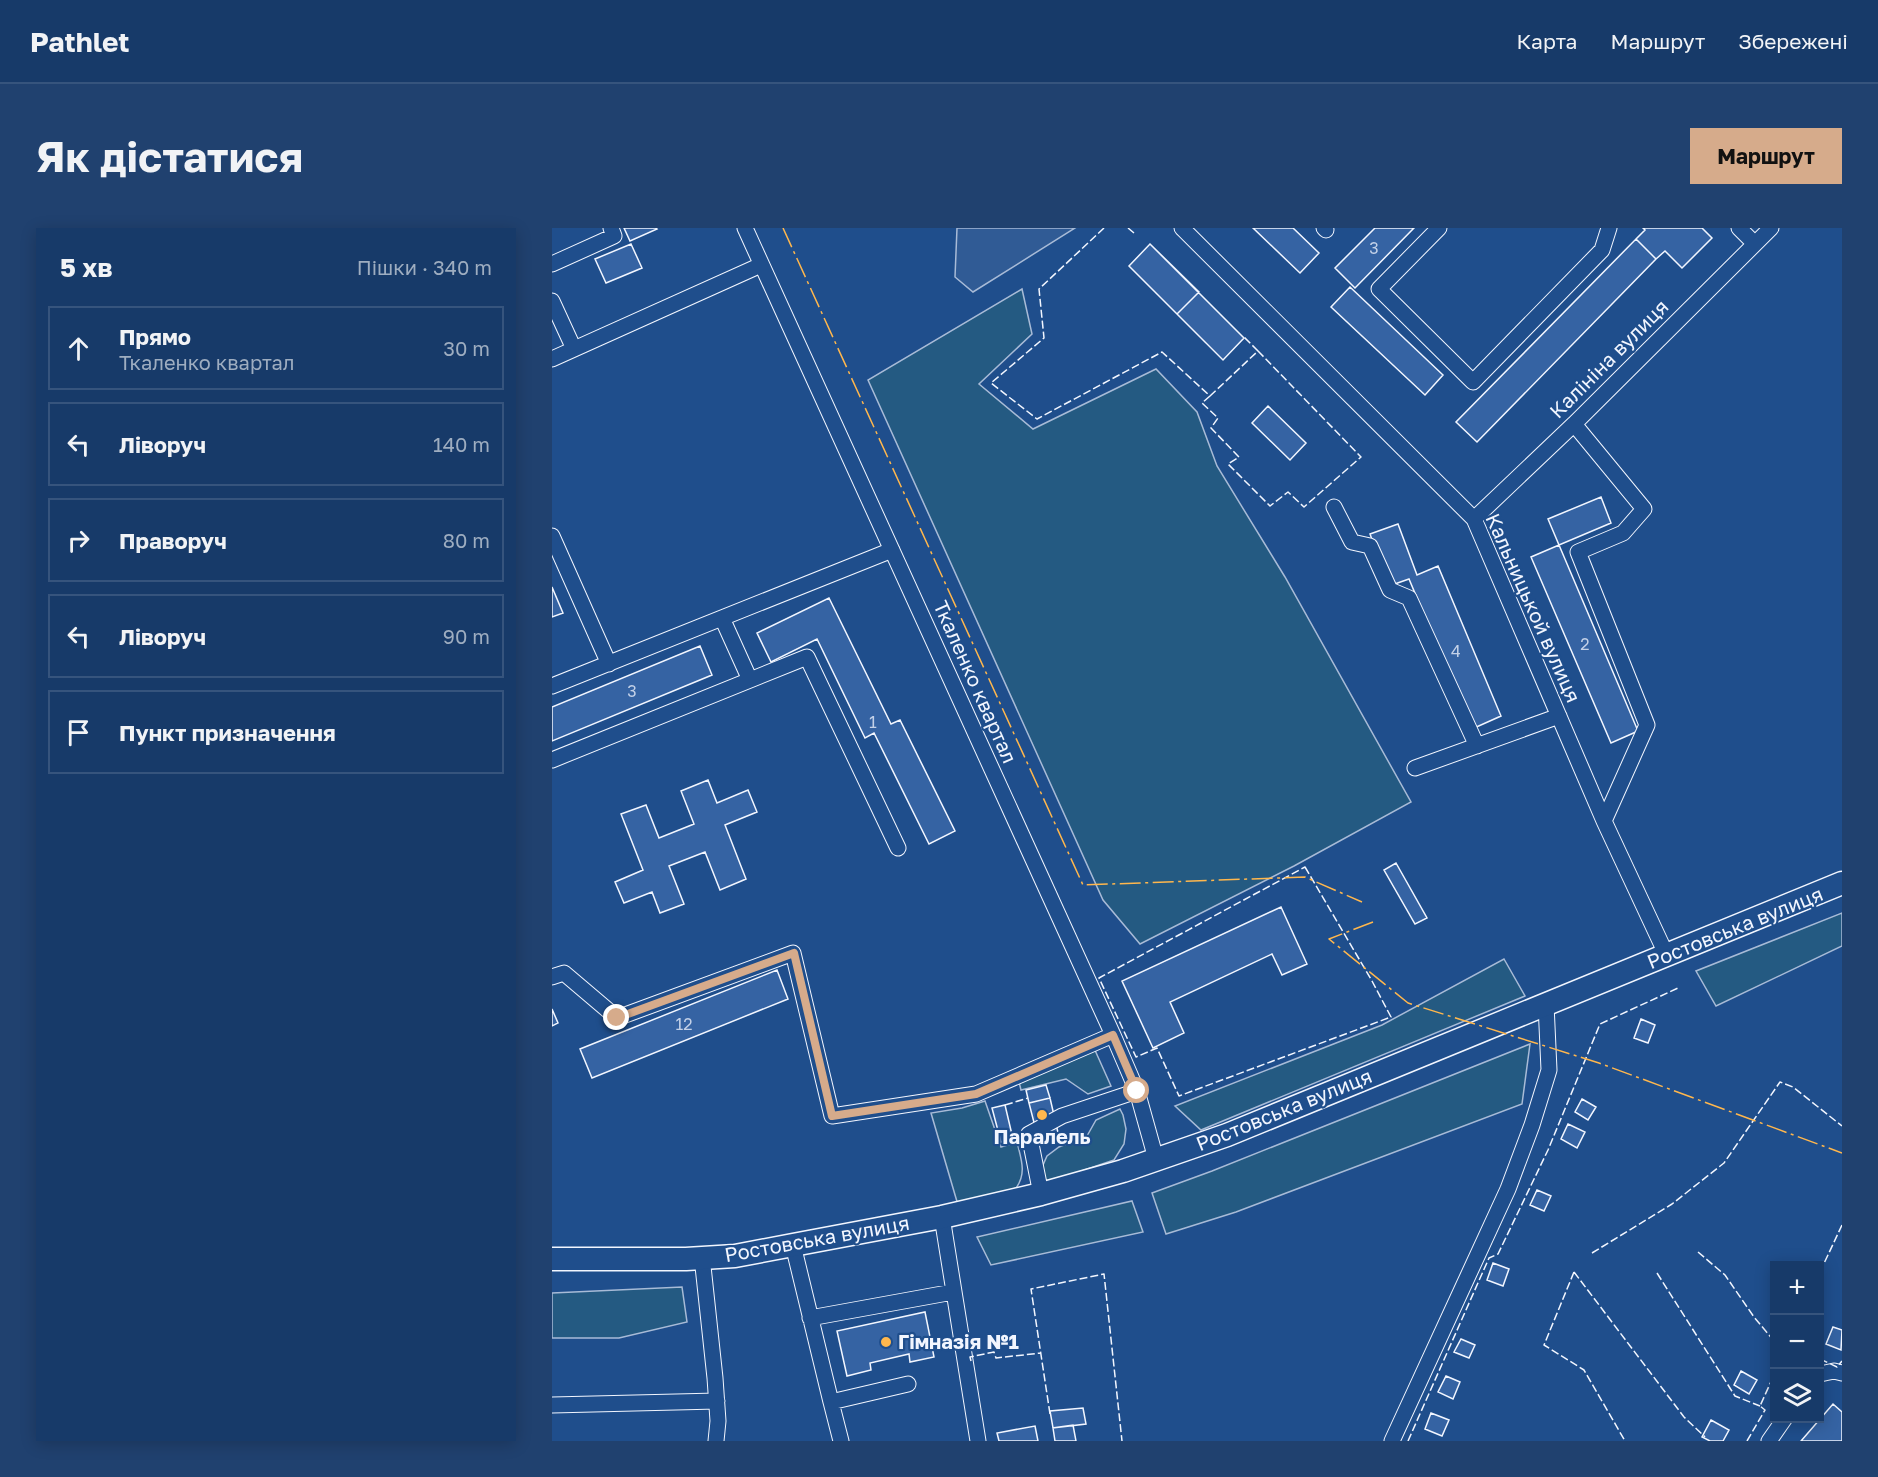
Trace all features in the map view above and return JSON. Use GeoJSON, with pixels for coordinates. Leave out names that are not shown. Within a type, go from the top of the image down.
{"type":"FeatureCollection","features":[{"type":"Feature","properties":{"kind":"highway","name":"Ростовська вулиця"},"geometry":{"type":"LineString","coordinates":[[552,1259],[735,1256],[942,1217],[1041,1194],[1123,1171],[1227,1135],[1842,883]]}},
{"type":"Feature","properties":{"kind":"street"},"geometry":{"type":"LineString","coordinates":[[552,264],[614,236],[611,228]]}},
{"type":"Feature","properties":{"kind":"street","name":"Ткаленко квартал"},"geometry":{"type":"LineString","coordinates":[[745,228],[1113,1035],[1137,1091],[1156,1159]]}},
{"type":"Feature","properties":{"kind":"street","name":"Кальницькой вулиця"},"geometry":{"type":"LineString","coordinates":[[1182,228],[1474,519],[1604,821],[1667,956]]}},
{"type":"Feature","properties":{"kind":"street"},"geometry":{"type":"LineString","coordinates":[[1438,228],[1379,289],[1473,382],[1602,250],[1609,228]]}},
{"type":"Feature","properties":{"kind":"street"},"geometry":{"type":"LineString","coordinates":[[1739,228],[1755,244]]}},
{"type":"Feature","properties":{"kind":"street","name":"Калініна вулиця"},"geometry":{"type":"LineString","coordinates":[[1474,519],[1574,424],[1772,228]]}},
{"type":"Feature","properties":{"kind":"street"},"geometry":{"type":"LineString","coordinates":[[552,359],[761,265]]}},
{"type":"Feature","properties":{"kind":"street"},"geometry":{"type":"LineString","coordinates":[[552,301],[574,349]]}},
{"type":"Feature","properties":{"kind":"street"},"geometry":{"type":"LineString","coordinates":[[1574,424],[1644,509],[1623,533],[1578,552],[1647,725],[1604,821]]}},
{"type":"Feature","properties":{"kind":"street"},"geometry":{"type":"LineString","coordinates":[[1334,507],[1352,542],[1370,546],[1390,590],[1409,598],[1477,746]]}},
{"type":"Feature","properties":{"kind":"street"},"geometry":{"type":"LineString","coordinates":[[552,536],[609,664]]}},
{"type":"Feature","properties":{"kind":"street"},"geometry":{"type":"LineString","coordinates":[[552,686],[892,550]]}},
{"type":"Feature","properties":{"kind":"street"},"geometry":{"type":"LineString","coordinates":[[722,618],[750,680]]}},
{"type":"Feature","properties":{"kind":"street"},"geometry":{"type":"LineString","coordinates":[[552,760],[807,657],[898,848]]}},
{"type":"Feature","properties":{"kind":"street"},"geometry":{"type":"LineString","coordinates":[[1415,768],[1559,716]]}},
{"type":"Feature","properties":{"kind":"street"},"geometry":{"type":"LineString","coordinates":[[552,977],[564,973],[617,1018],[794,953],[832,1116],[976,1094],[1113,1035]]}},
{"type":"Feature","properties":{"kind":"street"},"geometry":{"type":"LineString","coordinates":[[1392,1441],[1503,1199],[1532,1125],[1549,1070],[1546,1004]]}},
{"type":"Feature","properties":{"kind":"street"},"geometry":{"type":"LineString","coordinates":[[1041,1194],[1029,1134],[1062,1116],[1137,1091]]}},
{"type":"Feature","properties":{"kind":"street"},"geometry":{"type":"LineString","coordinates":[[942,1217],[978,1441]]}},
{"type":"Feature","properties":{"kind":"street"},"geometry":{"type":"LineString","coordinates":[[793,1245],[841,1441]]}},
{"type":"Feature","properties":{"kind":"street"},"geometry":{"type":"LineString","coordinates":[[702,1257],[717,1401],[716,1441]]}},
{"type":"Feature","properties":{"kind":"street"},"geometry":{"type":"LineString","coordinates":[[810,1318],[953,1292]]}},
{"type":"Feature","properties":{"kind":"street"},"geometry":{"type":"LineString","coordinates":[[1824,1373],[1834,1371],[1842,1373]]}},
{"type":"Feature","properties":{"kind":"street"},"geometry":{"type":"LineString","coordinates":[[831,1401],[908,1384]]}},
{"type":"Feature","properties":{"kind":"street"},"geometry":{"type":"LineString","coordinates":[[552,1405],[717,1401]]}},
{"type":"Feature","properties":{"kind":"street"},"geometry":{"type":"LineString","coordinates":[[1769,1441],[1782,1423]]}},
{"type":"Feature","properties":{"kind":"shaded area"},"geometry":{"type":"Polygon","coordinates":[[[957,228],[1075,228],[973,292],[955,277],[957,228]]]}},
{"type":"Feature","properties":{"kind":"shaded area"},"geometry":{"type":"Polygon","coordinates":[[[1022,289],[1032,334],[979,384],[1033,429],[1156,369],[1197,412],[1217,466],[1285,577],[1411,802],[1294,866],[1140,944],[1103,900],[868,380],[1022,289]]]}},
{"type":"Feature","properties":{"kind":"shaded area"},"geometry":{"type":"Polygon","coordinates":[[[1842,913],[1842,946],[1716,1006],[1696,971],[1842,913]]]}},
{"type":"Feature","properties":{"kind":"shaded area"},"geometry":{"type":"Polygon","coordinates":[[[1504,959],[1525,996],[1201,1130],[1175,1106],[1382,1025],[1504,959]]]}},
{"type":"Feature","properties":{"kind":"shaded area"},"geometry":{"type":"Polygon","coordinates":[[[1530,1044],[1522,1104],[1236,1212],[1166,1234],[1152,1193],[1530,1044]]]}},
{"type":"Feature","properties":{"kind":"shaded area"},"geometry":{"type":"Polygon","coordinates":[[[1094,1048],[1111,1086],[1088,1094],[1066,1079],[1021,1090],[1019,1082],[1094,1048]]]}},
{"type":"Feature","properties":{"kind":"shaded area"},"geometry":{"type":"Polygon","coordinates":[[[985,1101],[1001,1147],[1017,1142],[1022,1166],[1021,1177],[1016,1188],[958,1205],[931,1113],[962,1108],[985,1101]]]}},
{"type":"Feature","properties":{"kind":"shaded area"},"geometry":{"type":"Polygon","coordinates":[[[1120,1109],[1126,1129],[1124,1144],[1114,1160],[1055,1180],[1044,1179],[1043,1165],[1047,1156],[1059,1147],[1087,1136],[1096,1120],[1120,1109]]]}},
{"type":"Feature","properties":{"kind":"shaded area"},"geometry":{"type":"Polygon","coordinates":[[[1132,1201],[1143,1232],[991,1265],[977,1237],[1132,1201]]]}},
{"type":"Feature","properties":{"kind":"shaded area"},"geometry":{"type":"Polygon","coordinates":[[[682,1287],[687,1322],[619,1338],[552,1338],[552,1293],[682,1287]]]}},
{"type":"Feature","properties":{"kind":"building"},"geometry":{"type":"Polygon","coordinates":[[[624,228],[656,228],[657,229],[630,241],[624,228]]]}},
{"type":"Feature","properties":{"kind":"building"},"geometry":{"type":"Polygon","coordinates":[[[1253,228],[1293,228],[1319,253],[1300,273],[1253,228]]]}},
{"type":"Feature","properties":{"kind":"building"},"geometry":{"type":"Polygon","coordinates":[[[1375,228],[1414,228],[1355,288],[1335,268],[1375,228]]]}},
{"type":"Feature","properties":{"kind":"building"},"geometry":{"type":"Polygon","coordinates":[[[1643,228],[1702,228],[1712,238],[1682,268],[1665,251],[1656,259],[1636,239],[1645,230],[1643,228]]]}},
{"type":"Feature","properties":{"kind":"building"},"geometry":{"type":"Polygon","coordinates":[[[1636,239],[1656,259],[1477,442],[1456,422],[1636,239]]]}},
{"type":"Feature","properties":{"kind":"building"},"geometry":{"type":"Polygon","coordinates":[[[631,244],[642,268],[606,283],[595,259],[631,244]]]}},
{"type":"Feature","properties":{"kind":"building"},"geometry":{"type":"Polygon","coordinates":[[[1150,244],[1244,338],[1223,360],[1129,266],[1150,244]]]}},
{"type":"Feature","properties":{"kind":"building"},"geometry":{"type":"Polygon","coordinates":[[[1150,244],[1199,292],[1177,314],[1129,266],[1150,244]]]}},
{"type":"Feature","properties":{"kind":"building"},"geometry":{"type":"Polygon","coordinates":[[[1350,287],[1443,375],[1425,395],[1331,307],[1350,287]]]}},
{"type":"Feature","properties":{"kind":"building"},"geometry":{"type":"Polygon","coordinates":[[[1268,406],[1306,443],[1290,460],[1252,423],[1268,406]]]}},
{"type":"Feature","properties":{"kind":"building"},"geometry":{"type":"Polygon","coordinates":[[[1601,497],[1611,523],[1559,545],[1548,519],[1601,497]]]}},
{"type":"Feature","properties":{"kind":"building"},"geometry":{"type":"Polygon","coordinates":[[[1398,524],[1417,575],[1438,566],[1501,716],[1472,729],[1409,579],[1389,586],[1370,534],[1398,524]]]}},
{"type":"Feature","properties":{"kind":"building"},"geometry":{"type":"Polygon","coordinates":[[[1559,545],[1638,731],[1611,743],[1531,557],[1559,545]]]}},
{"type":"Feature","properties":{"kind":"building"},"geometry":{"type":"Polygon","coordinates":[[[552,587],[563,613],[552,617],[552,587]]]}},
{"type":"Feature","properties":{"kind":"building"},"geometry":{"type":"Polygon","coordinates":[[[829,598],[891,724],[900,720],[955,831],[929,844],[874,733],[865,738],[817,639],[771,662],[757,633],[829,598]]]}},
{"type":"Feature","properties":{"kind":"building"},"geometry":{"type":"Polygon","coordinates":[[[700,646],[712,675],[552,741],[552,707],[700,646]]]}},
{"type":"Feature","properties":{"kind":"building"},"geometry":{"type":"Polygon","coordinates":[[[708,780],[717,803],[748,790],[757,812],[725,825],[746,879],[720,890],[705,852],[669,866],[684,904],[660,913],[652,892],[624,903],[615,882],[643,870],[621,814],[646,805],[659,838],[694,824],[681,791],[708,780]]]}},
{"type":"Feature","properties":{"kind":"building"},"geometry":{"type":"Polygon","coordinates":[[[1396,863],[1427,918],[1415,924],[1384,870],[1396,863]]]}},
{"type":"Feature","properties":{"kind":"building"},"geometry":{"type":"Polygon","coordinates":[[[1281,907],[1307,964],[1282,975],[1272,954],[1170,1002],[1184,1033],[1153,1048],[1122,981],[1281,907]]]}},
{"type":"Feature","properties":{"kind":"building"},"geometry":{"type":"Polygon","coordinates":[[[777,970],[788,999],[592,1078],[580,1049],[777,970]]]}},
{"type":"Feature","properties":{"kind":"building"},"geometry":{"type":"Polygon","coordinates":[[[552,1009],[558,1023],[552,1026],[552,1009]]]}},
{"type":"Feature","properties":{"kind":"building"},"geometry":{"type":"Polygon","coordinates":[[[1641,1019],[1655,1025],[1648,1043],[1634,1038],[1641,1019]]]}},
{"type":"Feature","properties":{"kind":"building"},"geometry":{"type":"Polygon","coordinates":[[[1046,1085],[1050,1098],[1029,1103],[1026,1090],[1046,1085]]]}},
{"type":"Feature","properties":{"kind":"building"},"geometry":{"type":"Polygon","coordinates":[[[1050,1098],[1059,1137],[1039,1142],[1029,1103],[1050,1098]]]}},
{"type":"Feature","properties":{"kind":"building"},"geometry":{"type":"Polygon","coordinates":[[[1582,1099],[1596,1107],[1588,1120],[1575,1112],[1582,1099]]]}},
{"type":"Feature","properties":{"kind":"building"},"geometry":{"type":"Polygon","coordinates":[[[1005,1105],[1013,1139],[1001,1142],[992,1108],[1005,1105]]]}},
{"type":"Feature","properties":{"kind":"building"},"geometry":{"type":"Polygon","coordinates":[[[1568,1124],[1585,1132],[1577,1148],[1561,1139],[1568,1124]]]}},
{"type":"Feature","properties":{"kind":"building"},"geometry":{"type":"Polygon","coordinates":[[[1537,1190],[1551,1196],[1544,1211],[1530,1205],[1537,1190]]]}},
{"type":"Feature","properties":{"kind":"building"},"geometry":{"type":"Polygon","coordinates":[[[1493,1263],[1509,1269],[1503,1286],[1487,1280],[1493,1263]]]}},
{"type":"Feature","properties":{"kind":"building","name":"Гімназія №1"},"geometry":{"type":"Polygon","coordinates":[[[925,1312],[934,1357],[910,1362],[909,1354],[870,1363],[871,1370],[847,1376],[837,1331],[925,1312]]]}},
{"type":"Feature","properties":{"kind":"building"},"geometry":{"type":"Polygon","coordinates":[[[1833,1327],[1842,1330],[1841,1350],[1826,1344],[1833,1327]]]}},
{"type":"Feature","properties":{"kind":"building"},"geometry":{"type":"Polygon","coordinates":[[[1461,1339],[1475,1345],[1469,1358],[1454,1352],[1461,1339]]]}},
{"type":"Feature","properties":{"kind":"building"},"geometry":{"type":"Polygon","coordinates":[[[1741,1371],[1757,1380],[1749,1394],[1734,1385],[1741,1371]]]}},
{"type":"Feature","properties":{"kind":"building"},"geometry":{"type":"Polygon","coordinates":[[[1446,1376],[1460,1382],[1453,1399],[1438,1392],[1446,1376]]]}},
{"type":"Feature","properties":{"kind":"building"},"geometry":{"type":"Polygon","coordinates":[[[1833,1404],[1842,1412],[1842,1441],[1801,1441],[1817,1423],[1824,1423],[1824,1414],[1833,1404]]]}},
{"type":"Feature","properties":{"kind":"building"},"geometry":{"type":"Polygon","coordinates":[[[1083,1408],[1086,1424],[1053,1428],[1050,1411],[1083,1408]]]}},
{"type":"Feature","properties":{"kind":"building"},"geometry":{"type":"Polygon","coordinates":[[[1431,1413],[1449,1420],[1442,1436],[1425,1429],[1431,1413]]]}},
{"type":"Feature","properties":{"kind":"building"},"geometry":{"type":"Polygon","coordinates":[[[1711,1420],[1729,1430],[1723,1441],[1710,1441],[1702,1437],[1711,1420]]]}},
{"type":"Feature","properties":{"kind":"building"},"geometry":{"type":"Polygon","coordinates":[[[1073,1425],[1076,1441],[1055,1441],[1053,1428],[1073,1425]]]}},
{"type":"Feature","properties":{"kind":"building"},"geometry":{"type":"Polygon","coordinates":[[[1035,1426],[1038,1441],[999,1441],[997,1433],[1035,1426]]]}},
{"type":"Feature","properties":{"kind":"fence"},"geometry":{"type":"LineString","coordinates":[[1104,228],[1039,289],[1044,338],[991,383],[1037,419],[1162,352],[1210,396],[1258,351],[1243,336]]}},
{"type":"Feature","properties":{"kind":"fence"},"geometry":{"type":"LineString","coordinates":[[1128,228],[1134,233]]}},
{"type":"Feature","properties":{"kind":"fence"},"geometry":{"type":"LineString","coordinates":[[1210,396],[1202,403],[1218,418],[1211,428],[1239,457],[1228,464],[1270,506],[1288,492],[1304,507],[1361,457],[1258,351]]}},
{"type":"Feature","properties":{"kind":"fence"},"geometry":{"type":"LineString","coordinates":[[1305,867],[1391,1017],[1179,1096],[1157,1048],[1136,1057],[1099,978],[1305,867]]}},
{"type":"Feature","properties":{"kind":"fence"},"geometry":{"type":"LineString","coordinates":[[1408,1441],[1489,1258],[1498,1254],[1548,1150],[1600,1024],[1678,988]]}},
{"type":"Feature","properties":{"kind":"fence"},"geometry":{"type":"LineString","coordinates":[[1592,1253],[1672,1204],[1724,1163],[1780,1082],[1793,1087],[1842,1126]]}},
{"type":"Feature","properties":{"kind":"fence"},"geometry":{"type":"LineString","coordinates":[[1005,1105],[1028,1098]]}},
{"type":"Feature","properties":{"kind":"fence"},"geometry":{"type":"LineString","coordinates":[[1824,1263],[1842,1225]]}},
{"type":"Feature","properties":{"kind":"fence"},"geometry":{"type":"LineString","coordinates":[[1698,1252],[1725,1275],[1770,1336]]}},
{"type":"Feature","properties":{"kind":"fence"},"geometry":{"type":"LineString","coordinates":[[1574,1272],[1684,1417],[1705,1437]]}},
{"type":"Feature","properties":{"kind":"fence"},"geometry":{"type":"LineString","coordinates":[[1574,1272],[1544,1345],[1584,1370],[1625,1441]]}},
{"type":"Feature","properties":{"kind":"fence"},"geometry":{"type":"LineString","coordinates":[[1657,1273],[1735,1396],[1760,1406]]}},
{"type":"Feature","properties":{"kind":"fence"},"geometry":{"type":"LineString","coordinates":[[1050,1414],[1031,1289],[1104,1274],[1122,1441]]}},
{"type":"Feature","properties":{"kind":"fence"},"geometry":{"type":"LineString","coordinates":[[971,1361],[970,1357],[994,1352],[996,1358],[1041,1353]]}},
{"type":"Feature","properties":{"kind":"fence"},"geometry":{"type":"LineString","coordinates":[[1824,1361],[1837,1367],[1842,1361]]}},
{"type":"Feature","properties":{"kind":"fence"},"geometry":{"type":"LineString","coordinates":[[1747,1441],[1765,1410],[1760,1406],[1770,1384]]}},
{"type":"Feature","properties":{"kind":"power"},"geometry":{"type":"LineString","coordinates":[[783,228],[1083,885],[1305,877],[1362,902]]}},
{"type":"Feature","properties":{"kind":"power"},"geometry":{"type":"LineString","coordinates":[[1373,922],[1329,939],[1408,1003],[1599,1063],[1842,1153]]}},
{"type":"Feature","properties":{"kind":"place","name":"Паралель"},"geometry":{"type":"Point","coordinates":[1042,1115]}},
{"type":"Feature","properties":{"kind":"place","name":"Гімназія №1"},"geometry":{"type":"Point","coordinates":[886,1342]}},
{"type":"Feature","properties":{"kind":"route"},"geometry":{"type":"LineString","coordinates":[[617,1018],[794,953],[832,1116],[976,1094],[1113,1035],[1137,1091]]}}]}
